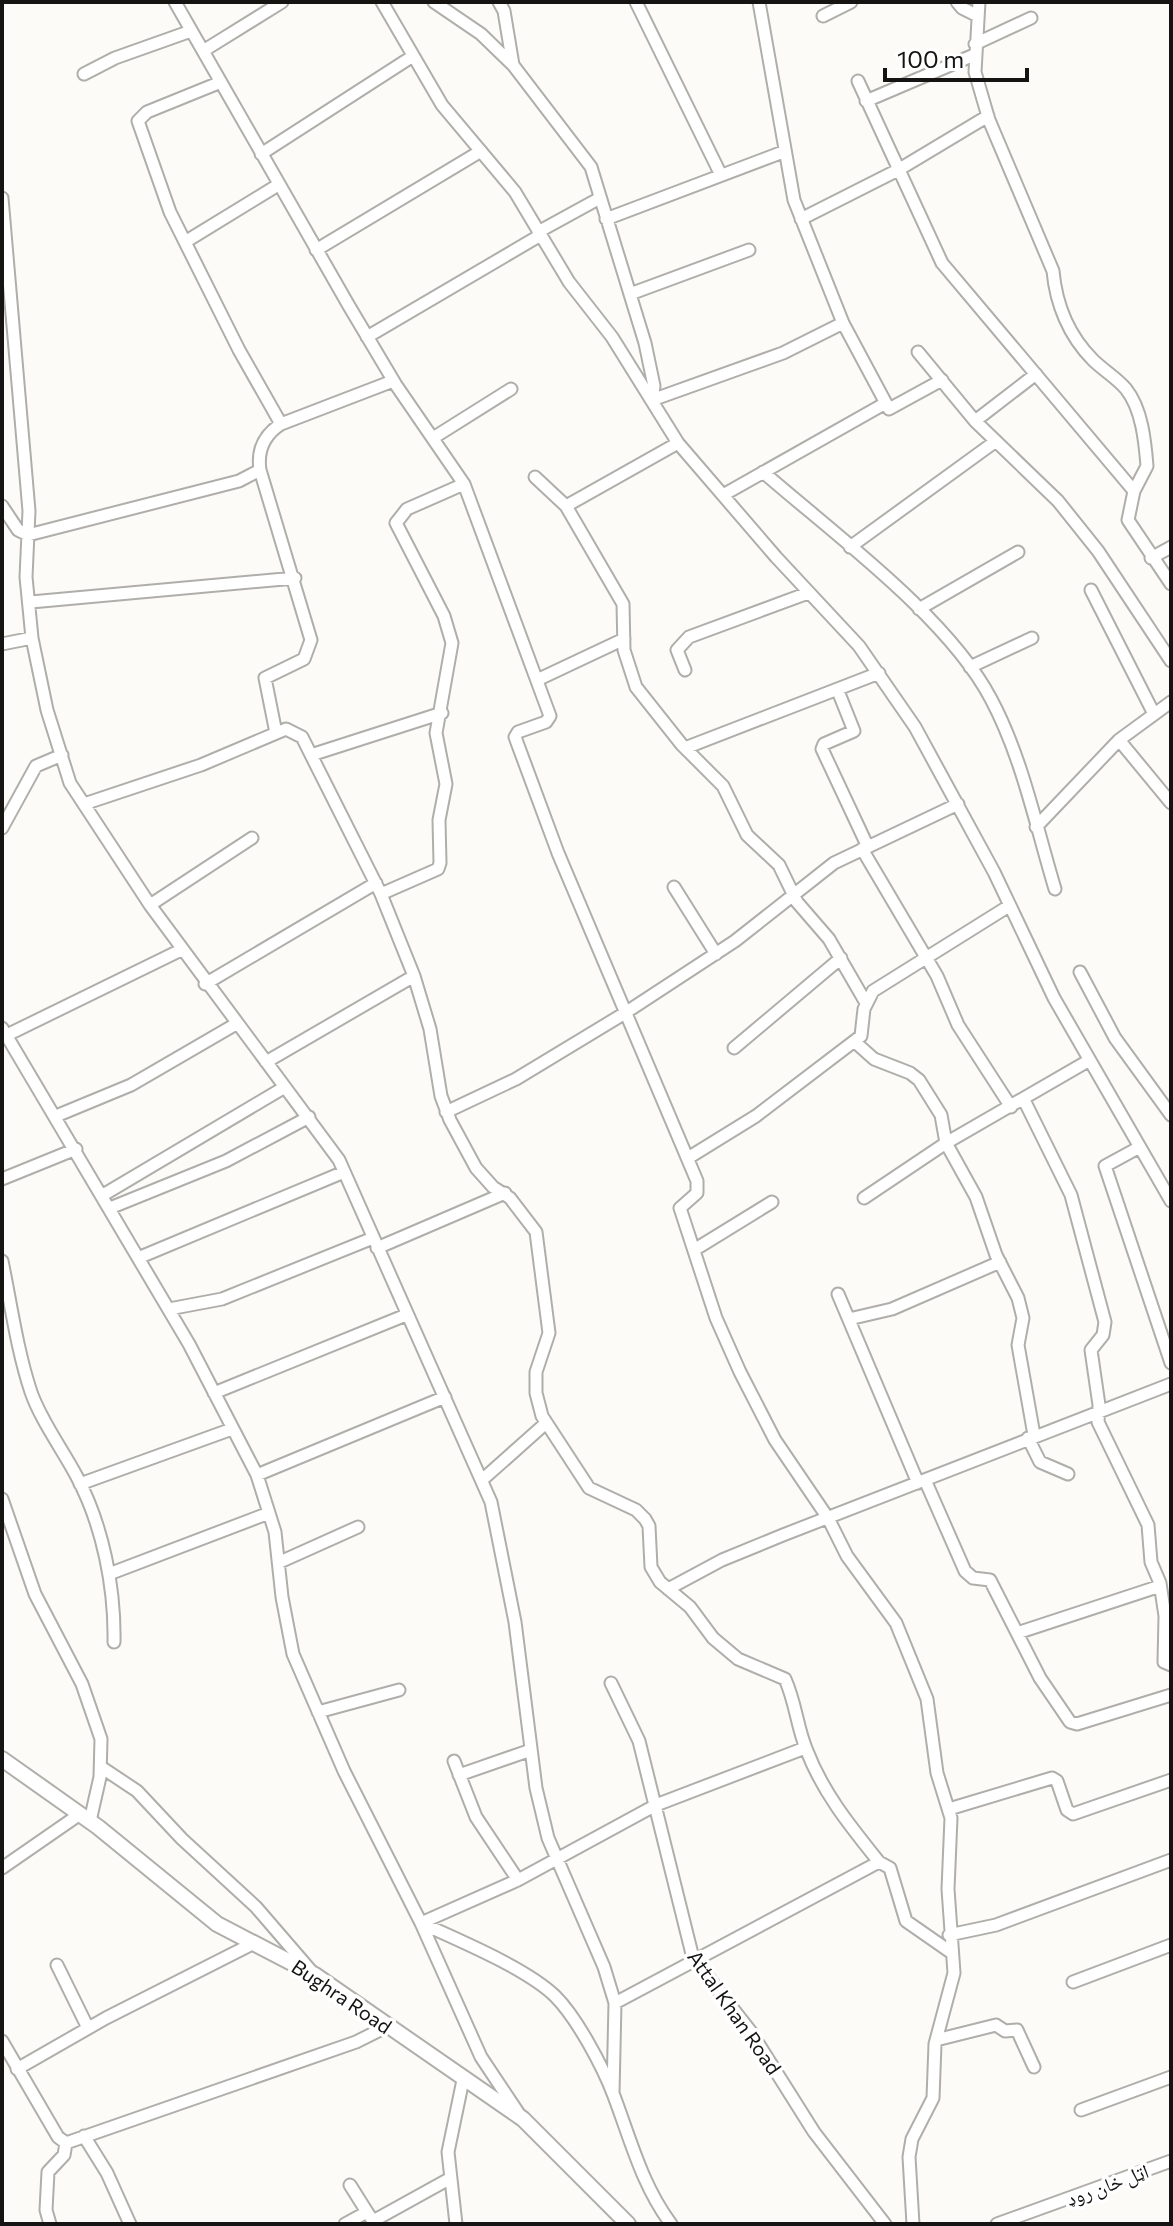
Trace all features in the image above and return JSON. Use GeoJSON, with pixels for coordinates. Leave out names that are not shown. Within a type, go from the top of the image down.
{"type":"FeatureCollection","features":[{"type":"Feature","properties":{"kind":"street"},"geometry":{"type":"LineString","coordinates":[[175,2],[393,381],[464,484],[550,719],[518,732],[515,737],[625,1013],[688,1158],[698,1190],[680,1208],[716,1318],[775,1440],[828,1518],[847,1556],[896,1623],[914,1660],[927,1699],[934,1760],[949,1809],[949,1935],[954,1973],[936,2040],[933,2098],[912,2139],[909,2157],[913,2224]]}},
{"type":"Feature","properties":{"kind":"street"},"geometry":{"type":"LineString","coordinates":[[203,51],[282,2]]}},
{"type":"Feature","properties":{"kind":"street"},"geometry":{"type":"LineString","coordinates":[[382,2],[442,105],[515,192],[538,234],[612,337],[678,443],[808,593],[859,646],[915,727],[958,804],[1088,1061],[1171,1201]]}},
{"type":"Feature","properties":{"kind":"street"},"geometry":{"type":"LineString","coordinates":[[434,2],[481,34],[513,65],[591,167],[630,294],[654,386],[652,400]]}},
{"type":"Feature","properties":{"kind":"street"},"geometry":{"type":"LineString","coordinates":[[499,2],[504,11],[513,65]]}},
{"type":"Feature","properties":{"kind":"street"},"geometry":{"type":"LineString","coordinates":[[636,2],[720,173]]}},
{"type":"Feature","properties":{"kind":"street"},"geometry":{"type":"LineString","coordinates":[[759,2],[783,152],[801,219],[843,323],[889,409],[942,380]]}},
{"type":"Feature","properties":{"kind":"street"},"geometry":{"type":"LineString","coordinates":[[823,16],[851,2]]}},
{"type":"Feature","properties":{"kind":"street"},"geometry":{"type":"LineString","coordinates":[[957,2],[978,16]]}},
{"type":"Feature","properties":{"kind":"street"},"geometry":{"type":"LineString","coordinates":[[979,2],[974,50],[988,116],[1053,271],[1055,296],[1066,320],[1092,359],[1125,387],[1134,402],[1147,466],[1134,491],[1128,520],[1171,584]]}},
{"type":"Feature","properties":{"kind":"street"},"geometry":{"type":"LineString","coordinates":[[866,101],[974,50],[1031,18]]}},
{"type":"Feature","properties":{"kind":"street"},"geometry":{"type":"LineString","coordinates":[[84,74],[115,58],[191,31]]}},
{"type":"Feature","properties":{"kind":"street"},"geometry":{"type":"LineString","coordinates":[[261,154],[413,56]]}},
{"type":"Feature","properties":{"kind":"street"},"geometry":{"type":"LineString","coordinates":[[858,81],[942,263],[1134,491]]}},
{"type":"Feature","properties":{"kind":"street"},"geometry":{"type":"LineString","coordinates":[[221,82],[147,112],[138,121],[170,212],[245,362],[281,424]]}},
{"type":"Feature","properties":{"kind":"street"},"geometry":{"type":"LineString","coordinates":[[801,219],[898,170],[988,116]]}},
{"type":"Feature","properties":{"kind":"street"},"geometry":{"type":"LineString","coordinates":[[316,250],[481,151]]}},
{"type":"Feature","properties":{"kind":"street"},"geometry":{"type":"LineString","coordinates":[[606,219],[720,173],[783,152]]}},
{"type":"Feature","properties":{"kind":"street"},"geometry":{"type":"LineString","coordinates":[[185,242],[278,185]]}},
{"type":"Feature","properties":{"kind":"street"},"geometry":{"type":"LineString","coordinates":[[367,337],[600,198]]}},
{"type":"Feature","properties":{"kind":"street"},"geometry":{"type":"LineString","coordinates":[[2,200],[7,323],[29,511],[26,577],[31,602],[32,638],[47,710],[70,783],[181,950],[309,1117],[344,1172],[482,1480],[501,1539],[531,1750],[548,1838],[615,2003],[613,2093]]}},
{"type":"Feature","properties":{"kind":"street"},"geometry":{"type":"LineString","coordinates":[[630,294],[749,250]]}},
{"type":"Feature","properties":{"kind":"street"},"geometry":{"type":"LineString","coordinates":[[652,400],[783,353],[843,323]]}},
{"type":"Feature","properties":{"kind":"street"},"geometry":{"type":"LineString","coordinates":[[918,352],[975,421],[1058,501],[1098,551],[1171,661]]}},
{"type":"Feature","properties":{"kind":"street"},"geometry":{"type":"LineString","coordinates":[[975,421],[1036,374]]}},
{"type":"Feature","properties":{"kind":"street"},"geometry":{"type":"LineString","coordinates":[[276,733],[265,678],[299,663],[310,649],[310,630],[260,470],[262,445],[270,432],[281,424],[393,381]]}},
{"type":"Feature","properties":{"kind":"street"},"geometry":{"type":"LineString","coordinates":[[433,438],[511,389]]}},
{"type":"Feature","properties":{"kind":"street"},"geometry":{"type":"LineString","coordinates":[[723,495],[884,404]]}},
{"type":"Feature","properties":{"kind":"street"},"geometry":{"type":"LineString","coordinates":[[850,547],[996,441]]}},
{"type":"Feature","properties":{"kind":"street"},"geometry":{"type":"LineString","coordinates":[[566,506],[678,443]]}},
{"type":"Feature","properties":{"kind":"street"},"geometry":{"type":"LineString","coordinates":[[28,535],[239,481],[260,470]]}},
{"type":"Feature","properties":{"kind":"street"},"geometry":{"type":"LineString","coordinates":[[763,472],[919,609],[957,648],[996,711],[1055,889]]}},
{"type":"Feature","properties":{"kind":"street"},"geometry":{"type":"LineString","coordinates":[[535,477],[566,506],[623,604],[625,658],[636,687],[685,748],[723,786],[747,835],[779,865],[794,895],[841,958],[866,1003]]}},
{"type":"Feature","properties":{"kind":"street"},"geometry":{"type":"LineString","coordinates":[[205,984],[378,888],[438,869],[439,820],[446,794],[436,746],[452,655],[449,629],[396,523],[407,509],[464,484]]}},
{"type":"Feature","properties":{"kind":"street"},"geometry":{"type":"LineString","coordinates":[[2,506],[13,524],[28,535]]}},
{"type":"Feature","properties":{"kind":"street"},"geometry":{"type":"LineString","coordinates":[[1151,558],[1171,547]]}},
{"type":"Feature","properties":{"kind":"street"},"geometry":{"type":"LineString","coordinates":[[919,609],[1018,552]]}},
{"type":"Feature","properties":{"kind":"street"},"geometry":{"type":"LineString","coordinates":[[31,602],[295,578]]}},
{"type":"Feature","properties":{"kind":"street"},"geometry":{"type":"LineString","coordinates":[[1091,590],[1154,714]]}},
{"type":"Feature","properties":{"kind":"street"},"geometry":{"type":"LineString","coordinates":[[685,670],[677,650],[689,637],[808,593]]}},
{"type":"Feature","properties":{"kind":"street"},"geometry":{"type":"LineString","coordinates":[[2,644],[32,638]]}},
{"type":"Feature","properties":{"kind":"street"},"geometry":{"type":"LineString","coordinates":[[970,667],[1032,638]]}},
{"type":"Feature","properties":{"kind":"street"},"geometry":{"type":"LineString","coordinates":[[537,680],[624,639]]}},
{"type":"Feature","properties":{"kind":"street"},"geometry":{"type":"LineString","coordinates":[[685,748],[879,673]]}},
{"type":"Feature","properties":{"kind":"street"},"geometry":{"type":"LineString","coordinates":[[838,691],[854,731],[824,744],[822,749],[864,847],[958,1025],[1011,1107]]}},
{"type":"Feature","properties":{"kind":"street"},"geometry":{"type":"LineString","coordinates":[[1036,827],[1119,740],[1171,702]]}},
{"type":"Feature","properties":{"kind":"street"},"geometry":{"type":"LineString","coordinates":[[311,755],[442,713]]}},
{"type":"Feature","properties":{"kind":"street"},"geometry":{"type":"LineString","coordinates":[[84,804],[201,765],[286,729],[296,733],[311,755],[378,888],[414,976],[430,1029],[446,1112],[476,1168],[505,1193],[536,1232],[549,1333],[536,1372],[536,1393],[546,1423],[589,1488],[636,1510],[645,1519],[649,1526],[651,1567],[668,1589],[690,1607],[713,1638],[738,1659],[785,1679],[796,1705],[805,1748],[825,1792],[879,1862],[890,1868],[906,1921],[952,1953]]}},
{"type":"Feature","properties":{"kind":"street"},"geometry":{"type":"LineString","coordinates":[[1119,740],[1171,803]]}},
{"type":"Feature","properties":{"kind":"street"},"geometry":{"type":"LineString","coordinates":[[2,828],[36,766],[62,755]]}},
{"type":"Feature","properties":{"kind":"street"},"geometry":{"type":"LineString","coordinates":[[446,1112],[516,1079],[625,1013],[716,954],[834,863],[958,804]]}},
{"type":"Feature","properties":{"kind":"street"},"geometry":{"type":"LineString","coordinates":[[150,905],[252,838]]}},
{"type":"Feature","properties":{"kind":"street"},"geometry":{"type":"LineString","coordinates":[[674,887],[716,954]]}},
{"type":"Feature","properties":{"kind":"street"},"geometry":{"type":"LineString","coordinates":[[688,1158],[756,1116],[855,1042],[861,1036],[866,1003],[873,991],[1009,906]]}},
{"type":"Feature","properties":{"kind":"street"},"geometry":{"type":"LineString","coordinates":[[181,950],[4,1032],[169,1309],[257,1475],[280,1562],[282,1597],[293,1654],[344,1771],[421,1923],[481,2057],[523,2119]]}},
{"type":"Feature","properties":{"kind":"street"},"geometry":{"type":"LineString","coordinates":[[734,1048],[841,958]]}},
{"type":"Feature","properties":{"kind":"street"},"geometry":{"type":"LineString","coordinates":[[1080,972],[1115,1038],[1171,1115]]}},
{"type":"Feature","properties":{"kind":"street"},"geometry":{"type":"LineString","coordinates":[[266,1062],[414,976]]}},
{"type":"Feature","properties":{"kind":"street"},"geometry":{"type":"LineString","coordinates":[[56,1116],[131,1085],[236,1024]]}},
{"type":"Feature","properties":{"kind":"street"},"geometry":{"type":"LineString","coordinates":[[855,1042],[874,1059],[910,1073],[919,1080],[941,1115],[946,1143],[976,1197],[1000,1262],[1015,1288],[1023,1318],[1018,1345],[1031,1436],[1040,1462],[1068,1474]]}},
{"type":"Feature","properties":{"kind":"street"},"geometry":{"type":"LineString","coordinates":[[864,1198],[946,1143],[1088,1061]]}},
{"type":"Feature","properties":{"kind":"street"},"geometry":{"type":"LineString","coordinates":[[103,1195],[285,1087]]}},
{"type":"Feature","properties":{"kind":"street"},"geometry":{"type":"LineString","coordinates":[[1024,1100],[1071,1195],[1105,1322],[1103,1335],[1091,1350],[1098,1422],[1111,1453],[1125,1471],[1148,1525],[1151,1562],[1160,1586],[1165,1616],[1164,1662],[1171,1665]]}},
{"type":"Feature","properties":{"kind":"street"},"geometry":{"type":"LineString","coordinates":[[110,1208],[226,1161],[309,1117]]}},
{"type":"Feature","properties":{"kind":"street"},"geometry":{"type":"LineString","coordinates":[[1138,1148],[1105,1166],[1171,1363]]}},
{"type":"Feature","properties":{"kind":"street"},"geometry":{"type":"LineString","coordinates":[[2,1179],[76,1149]]}},
{"type":"Feature","properties":{"kind":"street"},"geometry":{"type":"LineString","coordinates":[[138,1258],[344,1172]]}},
{"type":"Feature","properties":{"kind":"street"},"geometry":{"type":"LineString","coordinates":[[169,1309],[222,1299],[505,1193]]}},
{"type":"Feature","properties":{"kind":"street"},"geometry":{"type":"LineString","coordinates":[[694,1250],[772,1202]]}},
{"type":"Feature","properties":{"kind":"street"},"geometry":{"type":"LineString","coordinates":[[2,1261],[31,1391],[80,1484],[109,1574],[116,1614],[114,1642]]}},
{"type":"Feature","properties":{"kind":"street"},"geometry":{"type":"LineString","coordinates":[[849,1319],[892,1309],[1000,1262]]}},
{"type":"Feature","properties":{"kind":"street"},"geometry":{"type":"LineString","coordinates":[[838,1294],[965,1571],[973,1578],[990,1580],[1040,1678],[1073,1723],[1171,1695]]}},
{"type":"Feature","properties":{"kind":"street"},"geometry":{"type":"LineString","coordinates":[[214,1393],[406,1315]]}},
{"type":"Feature","properties":{"kind":"street"},"geometry":{"type":"LineString","coordinates":[[668,1589],[722,1560],[1031,1436],[1099,1414],[1171,1384]]}},
{"type":"Feature","properties":{"kind":"street"},"geometry":{"type":"LineString","coordinates":[[257,1475],[445,1397]]}},
{"type":"Feature","properties":{"kind":"street"},"geometry":{"type":"LineString","coordinates":[[482,1480],[546,1423]]}},
{"type":"Feature","properties":{"kind":"street"},"geometry":{"type":"LineString","coordinates":[[80,1484],[232,1429]]}},
{"type":"Feature","properties":{"kind":"street"},"geometry":{"type":"LineString","coordinates":[[2,1499],[35,1594],[88,1701],[101,1739],[101,1767],[85,1818],[2,1868]]}},
{"type":"Feature","properties":{"kind":"street"},"geometry":{"type":"LineString","coordinates":[[109,1574],[269,1513]]}},
{"type":"Feature","properties":{"kind":"street"},"geometry":{"type":"LineString","coordinates":[[280,1562],[358,1527]]}},
{"type":"Feature","properties":{"kind":"street"},"geometry":{"type":"LineString","coordinates":[[1017,1633],[1160,1586]]}},
{"type":"Feature","properties":{"kind":"street","name":"Attal Khan Road"},"geometry":{"type":"LineString","coordinates":[[611,1683],[639,1741],[693,1958],[751,2032],[814,2132],[885,2224]]}},
{"type":"Feature","properties":{"kind":"street"},"geometry":{"type":"LineString","coordinates":[[318,1712],[399,1690]]}},
{"type":"Feature","properties":{"kind":"street"},"geometry":{"type":"LineString","coordinates":[[421,1923],[518,1880],[656,1805],[805,1748]]}},
{"type":"Feature","properties":{"kind":"street"},"geometry":{"type":"LineString","coordinates":[[459,1775],[531,1750]]}},
{"type":"Feature","properties":{"kind":"street","name":"Bughra Road"},"geometry":{"type":"LineString","coordinates":[[2,1759],[85,1818],[217,1924],[315,1975],[523,2119],[628,2224]]}},
{"type":"Feature","properties":{"kind":"street"},"geometry":{"type":"LineString","coordinates":[[454,1761],[476,1817],[518,1880]]}},
{"type":"Feature","properties":{"kind":"street"},"geometry":{"type":"LineString","coordinates":[[101,1767],[137,1791],[182,1839],[256,1907],[315,1975]]}},
{"type":"Feature","properties":{"kind":"street"},"geometry":{"type":"LineString","coordinates":[[949,1809],[1052,1778],[1057,1781],[1067,1810],[1073,1814],[1171,1780]]}},
{"type":"Feature","properties":{"kind":"street"},"geometry":{"type":"LineString","coordinates":[[949,1935],[996,1925],[1171,1860]]}},
{"type":"Feature","properties":{"kind":"street"},"geometry":{"type":"LineString","coordinates":[[615,2003],[693,1958],[879,1862]]}},
{"type":"Feature","properties":{"kind":"street"},"geometry":{"type":"LineString","coordinates":[[421,1923],[491,1957],[553,1995],[571,2016],[613,2093],[644,2181],[671,2224]]}},
{"type":"Feature","properties":{"kind":"street"},"geometry":{"type":"LineString","coordinates":[[17,2069],[88,2028],[254,1943]]}},
{"type":"Feature","properties":{"kind":"street"},"geometry":{"type":"LineString","coordinates":[[1073,1982],[1171,1945]]}},
{"type":"Feature","properties":{"kind":"street"},"geometry":{"type":"LineString","coordinates":[[57,1965],[88,2028]]}},
{"type":"Feature","properties":{"kind":"street"},"geometry":{"type":"LineString","coordinates":[[936,2040],[996,2025],[1005,2031],[1017,2030],[1034,2067]]}},
{"type":"Feature","properties":{"kind":"street"},"geometry":{"type":"LineString","coordinates":[[66,2143],[343,2047],[388,2026]]}},
{"type":"Feature","properties":{"kind":"street"},"geometry":{"type":"LineString","coordinates":[[2,2041],[58,2137],[66,2143]]}},
{"type":"Feature","properties":{"kind":"street"},"geometry":{"type":"LineString","coordinates":[[1081,2110],[1171,2077]]}},
{"type":"Feature","properties":{"kind":"street"},"geometry":{"type":"LineString","coordinates":[[456,2224],[449,2179],[448,2145],[463,2080]]}},
{"type":"Feature","properties":{"kind":"street"},"geometry":{"type":"LineString","coordinates":[[84,2136],[107,2173],[130,2224]]}},
{"type":"Feature","properties":{"kind":"street"},"geometry":{"type":"LineString","coordinates":[[50,2224],[46,2210],[48,2172],[64,2155],[66,2143]]}},
{"type":"Feature","properties":{"kind":"street","name":"اټل خان روډ"},"geometry":{"type":"LineString","coordinates":[[997,2224],[1171,2161]]}},
{"type":"Feature","properties":{"kind":"street"},"geometry":{"type":"LineString","coordinates":[[345,2224],[371,2219],[449,2179]]}},
{"type":"Feature","properties":{"kind":"street"},"geometry":{"type":"LineString","coordinates":[[350,2185],[371,2219]]}}]}
